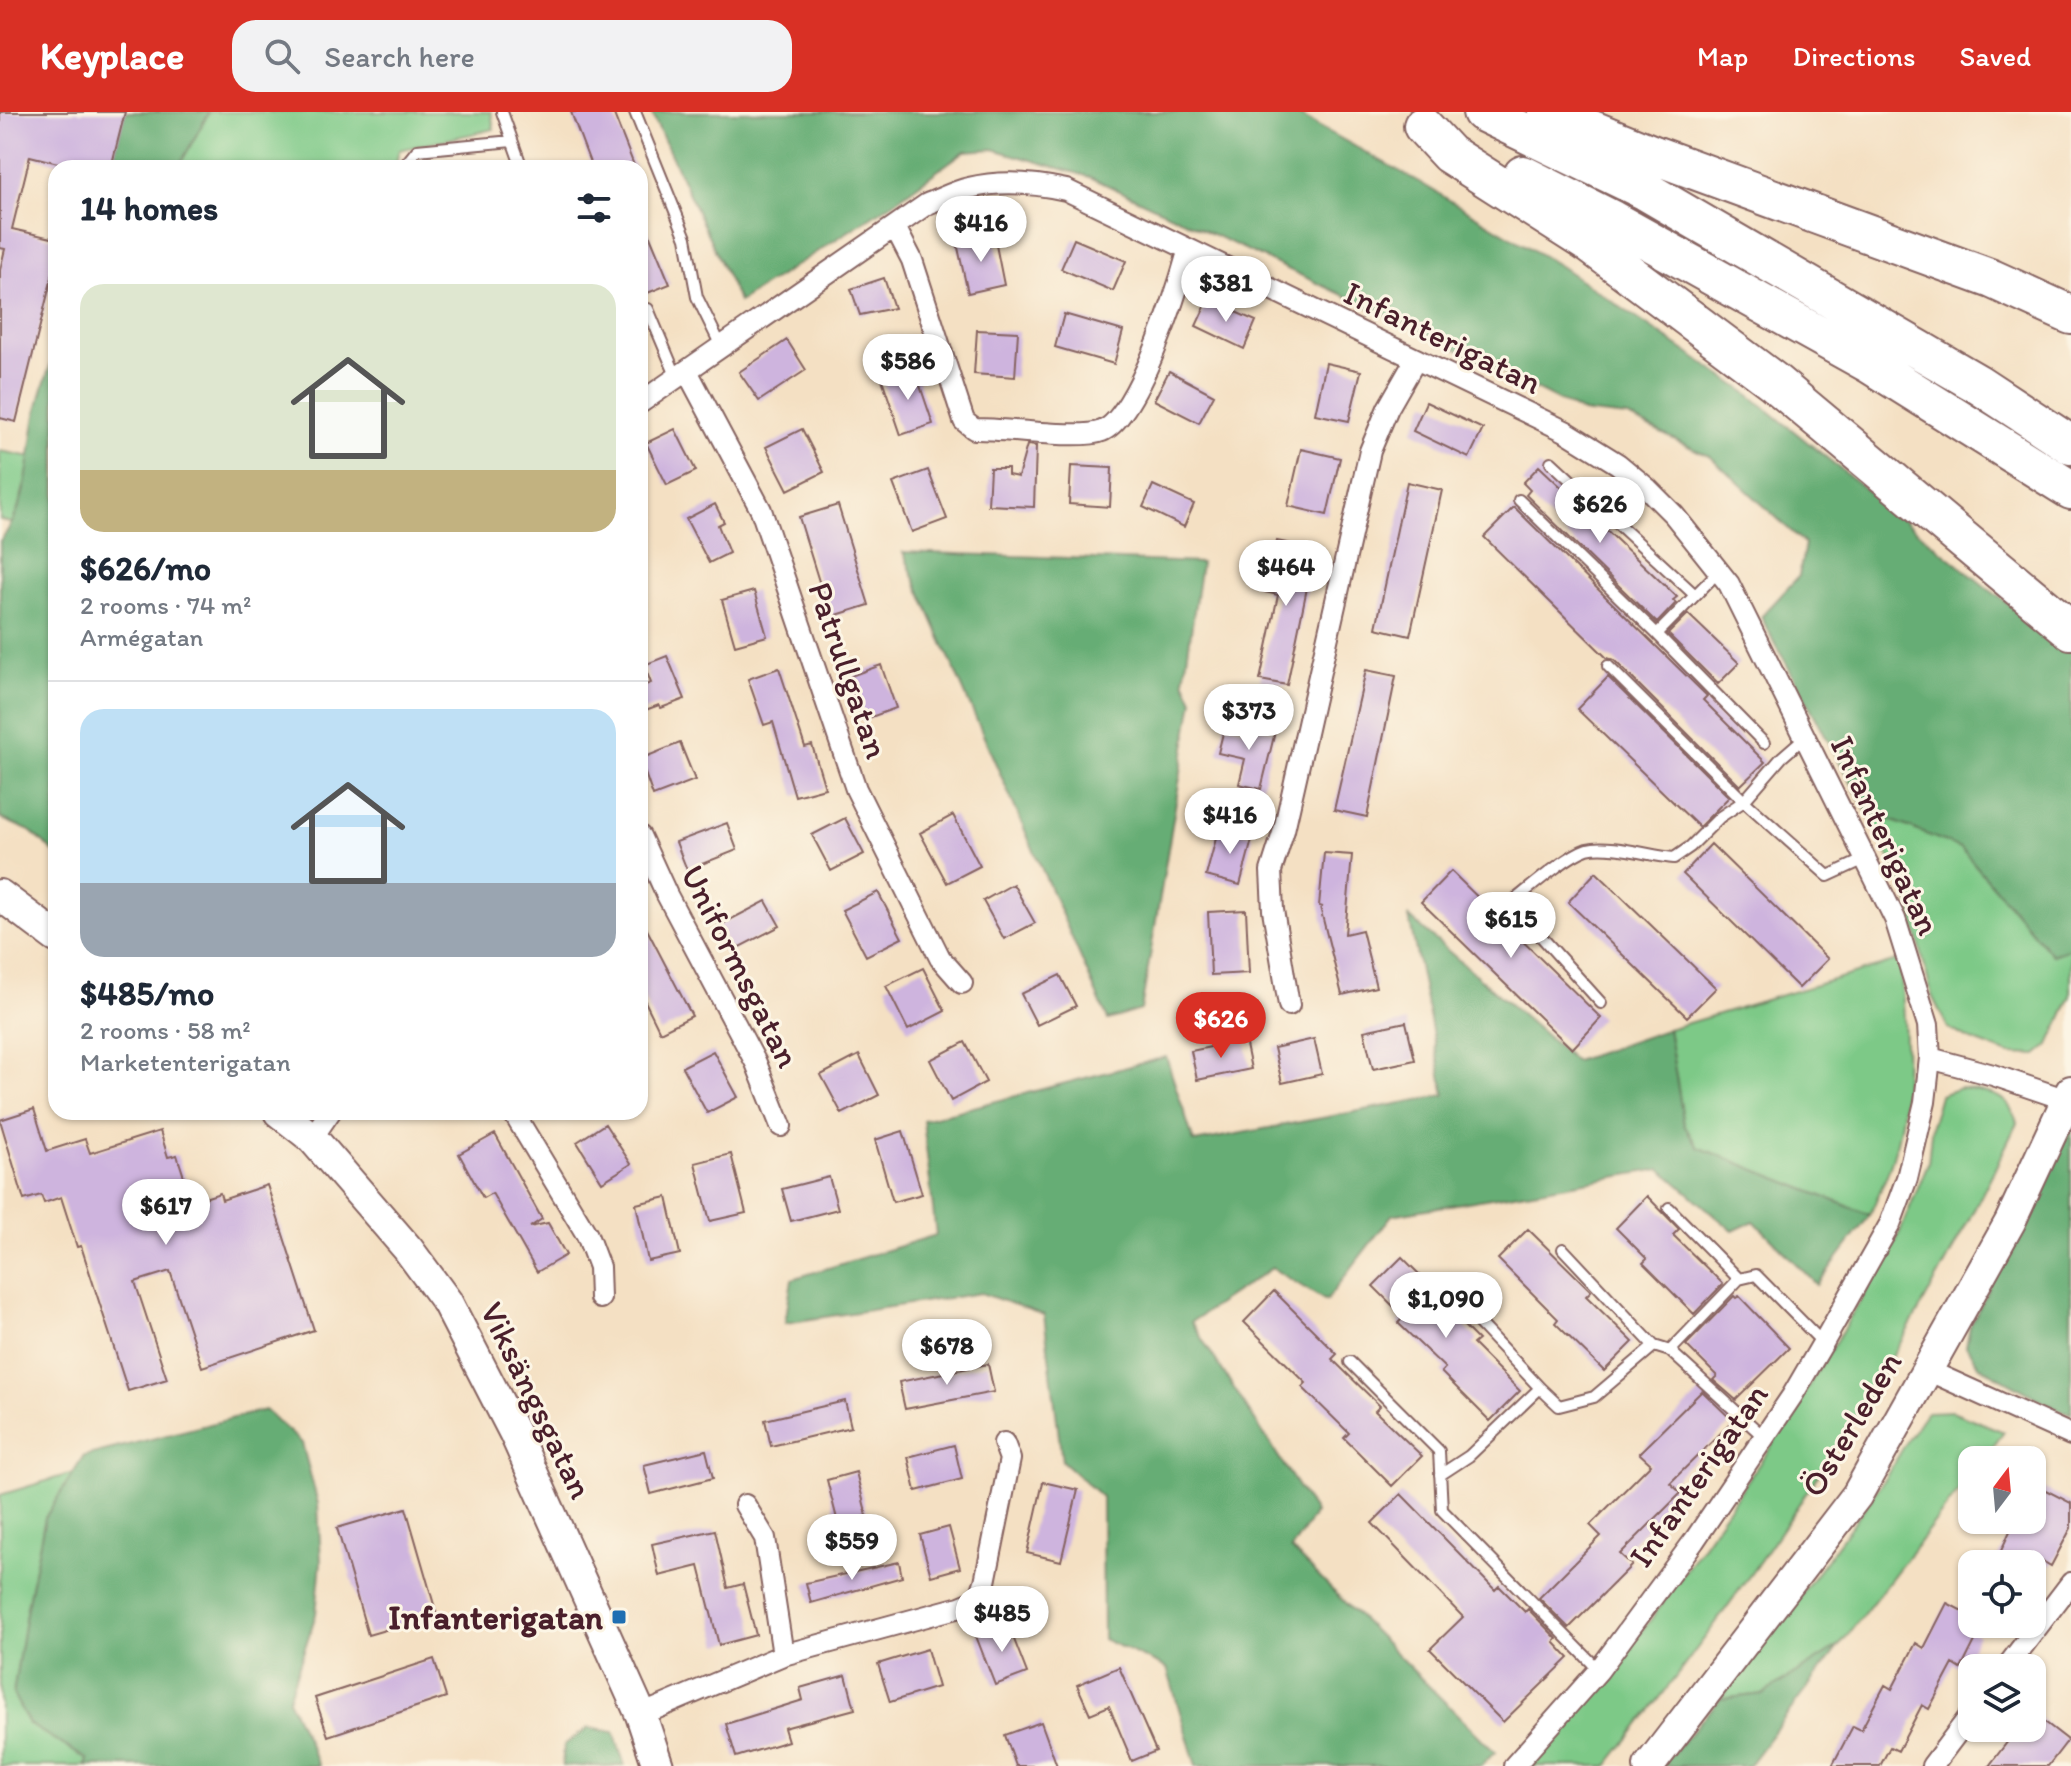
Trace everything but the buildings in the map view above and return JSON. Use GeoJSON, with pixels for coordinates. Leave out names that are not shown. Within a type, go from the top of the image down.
{"type":"FeatureCollection","features":[{"type":"Feature","properties":{"kind":"highway"},"geometry":{"type":"LineString","coordinates":[[1482,112],[1646,191],[1978,384],[2071,445]]}},
{"type":"Feature","properties":{"kind":"highway"},"geometry":{"type":"LineString","coordinates":[[1548,112],[1654,155],[1992,279],[2071,315]]}},
{"type":"Feature","properties":{"kind":"highway"},"geometry":{"type":"LineString","coordinates":[[1409,119],[1612,220],[1870,364],[2071,490]]}},
{"type":"Feature","properties":{"kind":"highway"},"geometry":{"type":"LineString","coordinates":[[1409,119],[1449,154],[1590,244],[1727,345],[2071,630]]}},
{"type":"Feature","properties":{"kind":"street","name":"Infanterigatan"},"geometry":{"type":"LineString","coordinates":[[648,397],[927,204],[968,188],[1005,183],[1041,185],[1066,190],[1188,252],[1565,431],[1618,464],[1648,489],[1674,515],[1729,584],[1895,919],[1928,1025],[1930,1058],[1925,1102],[1907,1178],[1890,1224],[1823,1343],[1694,1541],[1599,1670],[1514,1766]]}},
{"type":"Feature","properties":{"kind":"street"},"geometry":{"type":"LineString","coordinates":[[895,227],[912,260],[964,421],[974,429],[1102,432],[1115,421],[1155,350],[1171,313],[1188,252]]}},
{"type":"Feature","properties":{"kind":"street"},"geometry":{"type":"LineString","coordinates":[[1289,1005],[1273,910],[1271,871],[1284,830],[1370,451],[1388,408],[1416,359]]}},
{"type":"Feature","properties":{"kind":"street","name":"Patrullgatan"},"geometry":{"type":"LineString","coordinates":[[682,374],[761,510],[856,789],[940,958],[962,983]]}},
{"type":"Feature","properties":{"kind":"street","name":"Uniformsgatan"},"geometry":{"type":"LineString","coordinates":[[648,853],[756,1063],[773,1099],[781,1126]]}},
{"type":"Feature","properties":{"kind":"street"},"geometry":{"type":"LineString","coordinates":[[0,895],[48,931]]}},
{"type":"Feature","properties":{"kind":"street"},"geometry":{"type":"LineString","coordinates":[[1930,1058],[2069,1096]]}},
{"type":"Feature","properties":{"kind":"street","name":"Österleden"},"geometry":{"type":"LineString","coordinates":[[1649,1766],[1857,1495],[2010,1222],[2069,1096]]}},
{"type":"Feature","properties":{"kind":"street","name":"Viksängsgatan"},"geometry":{"type":"LineString","coordinates":[[289,1120],[312,1138],[408,1249],[447,1302],[515,1434],[641,1715],[658,1766]]}},
{"type":"Feature","properties":{"kind":"street"},"geometry":{"type":"LineString","coordinates":[[312,1138],[324,1120]]}},
{"type":"Feature","properties":{"kind":"street"},"geometry":{"type":"LineString","coordinates":[[518,1120],[587,1235],[599,1267],[600,1298]]}},
{"type":"Feature","properties":{"kind":"street"},"geometry":{"type":"LineString","coordinates":[[1927,1370],[2071,1435]]}},
{"type":"Feature","properties":{"kind":"street"},"geometry":{"type":"LineString","coordinates":[[641,1715],[783,1655],[960,1607],[979,1599],[1010,1459],[1004,1443]]}},
{"type":"Feature","properties":{"kind":"street"},"geometry":{"type":"LineString","coordinates":[[745,1505],[765,1538],[783,1655]]}},
{"type":"Feature","properties":{"kind":"street"},"geometry":{"type":"LineString","coordinates":[[2017,1654],[2071,1583]]}},
{"type":"Feature","properties":{"kind":"street"},"geometry":{"type":"LineString","coordinates":[[1932,1766],[1958,1732]]}},
{"type":"Feature","properties":{"kind":"lane"},"geometry":{"type":"LineString","coordinates":[[502,112],[519,160]]}},
{"type":"Feature","properties":{"kind":"lane"},"geometry":{"type":"LineString","coordinates":[[635,112],[686,238],[697,297],[721,346]]}},
{"type":"Feature","properties":{"kind":"lane"},"geometry":{"type":"LineString","coordinates":[[409,160],[417,150],[512,141]]}},
{"type":"Feature","properties":{"kind":"lane"},"geometry":{"type":"LineString","coordinates":[[648,309],[682,374]]}},
{"type":"Feature","properties":{"kind":"lane"},"geometry":{"type":"LineString","coordinates":[[1551,462],[1695,595]]}},
{"type":"Feature","properties":{"kind":"lane"},"geometry":{"type":"LineString","coordinates":[[1519,500],[1764,743]]}},
{"type":"Feature","properties":{"kind":"lane"},"geometry":{"type":"LineString","coordinates":[[1657,634],[1719,571]]}},
{"type":"Feature","properties":{"kind":"lane"},"geometry":{"type":"LineString","coordinates":[[1608,666],[1744,801],[1828,876],[1865,859]]}},
{"type":"Feature","properties":{"kind":"lane"},"geometry":{"type":"LineString","coordinates":[[1601,1003],[1511,903],[1546,874],[1588,849],[1631,850],[1674,858],[1690,847],[1720,817],[1744,801],[1782,757],[1805,737]]}},
{"type":"Feature","properties":{"kind":"lane"},"geometry":{"type":"LineString","coordinates":[[1669,1208],[1739,1279]]}},
{"type":"Feature","properties":{"kind":"lane"},"geometry":{"type":"LineString","coordinates":[[1563,1249],[1654,1346],[1670,1351],[1764,1437]]}},
{"type":"Feature","properties":{"kind":"lane"},"geometry":{"type":"LineString","coordinates":[[1670,1351],[1739,1279],[1756,1275],[1823,1343]]}},
{"type":"Feature","properties":{"kind":"lane"},"geometry":{"type":"LineString","coordinates":[[1443,1285],[1559,1406],[1594,1397],[1654,1346]]}},
{"type":"Feature","properties":{"kind":"lane"},"geometry":{"type":"LineString","coordinates":[[1350,1362],[1439,1451],[1442,1510],[1599,1670]]}},
{"type":"Feature","properties":{"kind":"lane"},"geometry":{"type":"LineString","coordinates":[[1440,1475],[1469,1456],[1540,1388]]}},
{"type":"Feature","properties":{"kind":"green space"},"geometry":{"type":"Polygon","coordinates":[[[125,112],[209,112],[182,160],[113,160],[125,112]]]}},
{"type":"Feature","properties":{"kind":"green space"},"geometry":{"type":"Polygon","coordinates":[[[209,112],[491,112],[494,129],[399,150],[397,160],[182,160],[209,112]]]}},
{"type":"Feature","properties":{"kind":"green space"},"geometry":{"type":"Polygon","coordinates":[[[651,112],[1293,112],[1419,182],[1560,266],[1747,393],[1987,588],[2071,651],[2071,948],[2052,955],[1961,848],[1866,810],[1761,617],[1799,576],[1805,544],[1711,457],[1628,417],[1581,412],[1431,336],[1090,177],[993,149],[965,151],[897,200],[739,302],[651,112]]]}},
{"type":"Feature","properties":{"kind":"green space"},"geometry":{"type":"Polygon","coordinates":[[[48,373],[48,847],[30,831],[0,818],[0,541],[17,513],[22,497],[48,373]]]}},
{"type":"Feature","properties":{"kind":"green space"},"geometry":{"type":"Polygon","coordinates":[[[0,451],[32,457],[14,524],[0,520],[0,451]]]}},
{"type":"Feature","properties":{"kind":"green space"},"geometry":{"type":"Polygon","coordinates":[[[903,552],[1201,563],[1184,680],[1193,700],[1141,1010],[1108,1020],[903,552]]]}},
{"type":"Feature","properties":{"kind":"green space"},"geometry":{"type":"Polygon","coordinates":[[[1866,810],[1961,848],[2052,955],[2071,948],[2071,996],[2049,1045],[2037,1055],[2009,1054],[1948,1028],[1932,996],[1907,894],[1866,810]]]}},
{"type":"Feature","properties":{"kind":"green space"},"geometry":{"type":"Polygon","coordinates":[[[1409,917],[1575,1061],[1668,1029],[1684,1125],[1698,1147],[1870,1215],[1817,1285],[1754,1221],[1733,1231],[1661,1169],[1392,1215],[1326,1301],[1272,1268],[1191,1322],[1315,1513],[1291,1549],[1495,1752],[1481,1766],[1196,1766],[1167,1668],[1103,1639],[1102,1497],[1062,1461],[1044,1315],[981,1293],[785,1323],[792,1279],[936,1235],[923,1120],[1166,1057],[1194,1142],[1445,1095],[1409,917]]]}},
{"type":"Feature","properties":{"kind":"green space"},"geometry":{"type":"Polygon","coordinates":[[[1900,960],[1905,1066],[1902,1118],[1889,1169],[1870,1215],[1698,1147],[1684,1125],[1668,1029],[1900,960]]]}},
{"type":"Feature","properties":{"kind":"green space"},"geometry":{"type":"Polygon","coordinates":[[[1960,1088],[1988,1093],[2003,1100],[2009,1105],[2017,1123],[1929,1293],[1830,1456],[1722,1614],[1607,1766],[1523,1766],[1604,1681],[1655,1614],[1775,1441],[1895,1244],[1928,1163],[1932,1123],[1940,1095],[1960,1088]]]}},
{"type":"Feature","properties":{"kind":"green space"},"geometry":{"type":"Polygon","coordinates":[[[2071,1129],[2071,1413],[2059,1410],[1979,1366],[1966,1346],[1970,1326],[2071,1129]]]}},
{"type":"Feature","properties":{"kind":"green space"},"geometry":{"type":"Polygon","coordinates":[[[265,1410],[302,1443],[318,1504],[321,1562],[316,1614],[288,1699],[319,1766],[86,1766],[88,1760],[29,1724],[13,1694],[45,1518],[84,1456],[265,1410]]]}},
{"type":"Feature","properties":{"kind":"green space"},"geometry":{"type":"Polygon","coordinates":[[[1952,1411],[2004,1432],[1994,1446],[1958,1446],[1958,1492],[1839,1646],[1763,1694],[1720,1699],[1842,1539],[1927,1412],[1952,1411]]]}},
{"type":"Feature","properties":{"kind":"green space"},"geometry":{"type":"Polygon","coordinates":[[[73,1473],[45,1518],[13,1693],[29,1724],[88,1760],[86,1766],[0,1766],[0,1495],[73,1473]]]}},
{"type":"Feature","properties":{"kind":"green space"},"geometry":{"type":"Polygon","coordinates":[[[1839,1646],[1748,1766],[1661,1766],[1720,1699],[1763,1694],[1839,1646]]]}},
{"type":"Feature","properties":{"kind":"green space"},"geometry":{"type":"Polygon","coordinates":[[[588,1728],[614,1732],[625,1766],[562,1766],[564,1745],[588,1728]]]}},
{"type":"Feature","properties":{"kind":"place","name":"Infanterigatan"},"geometry":{"type":"Point","coordinates":[619,1617]}}]}
